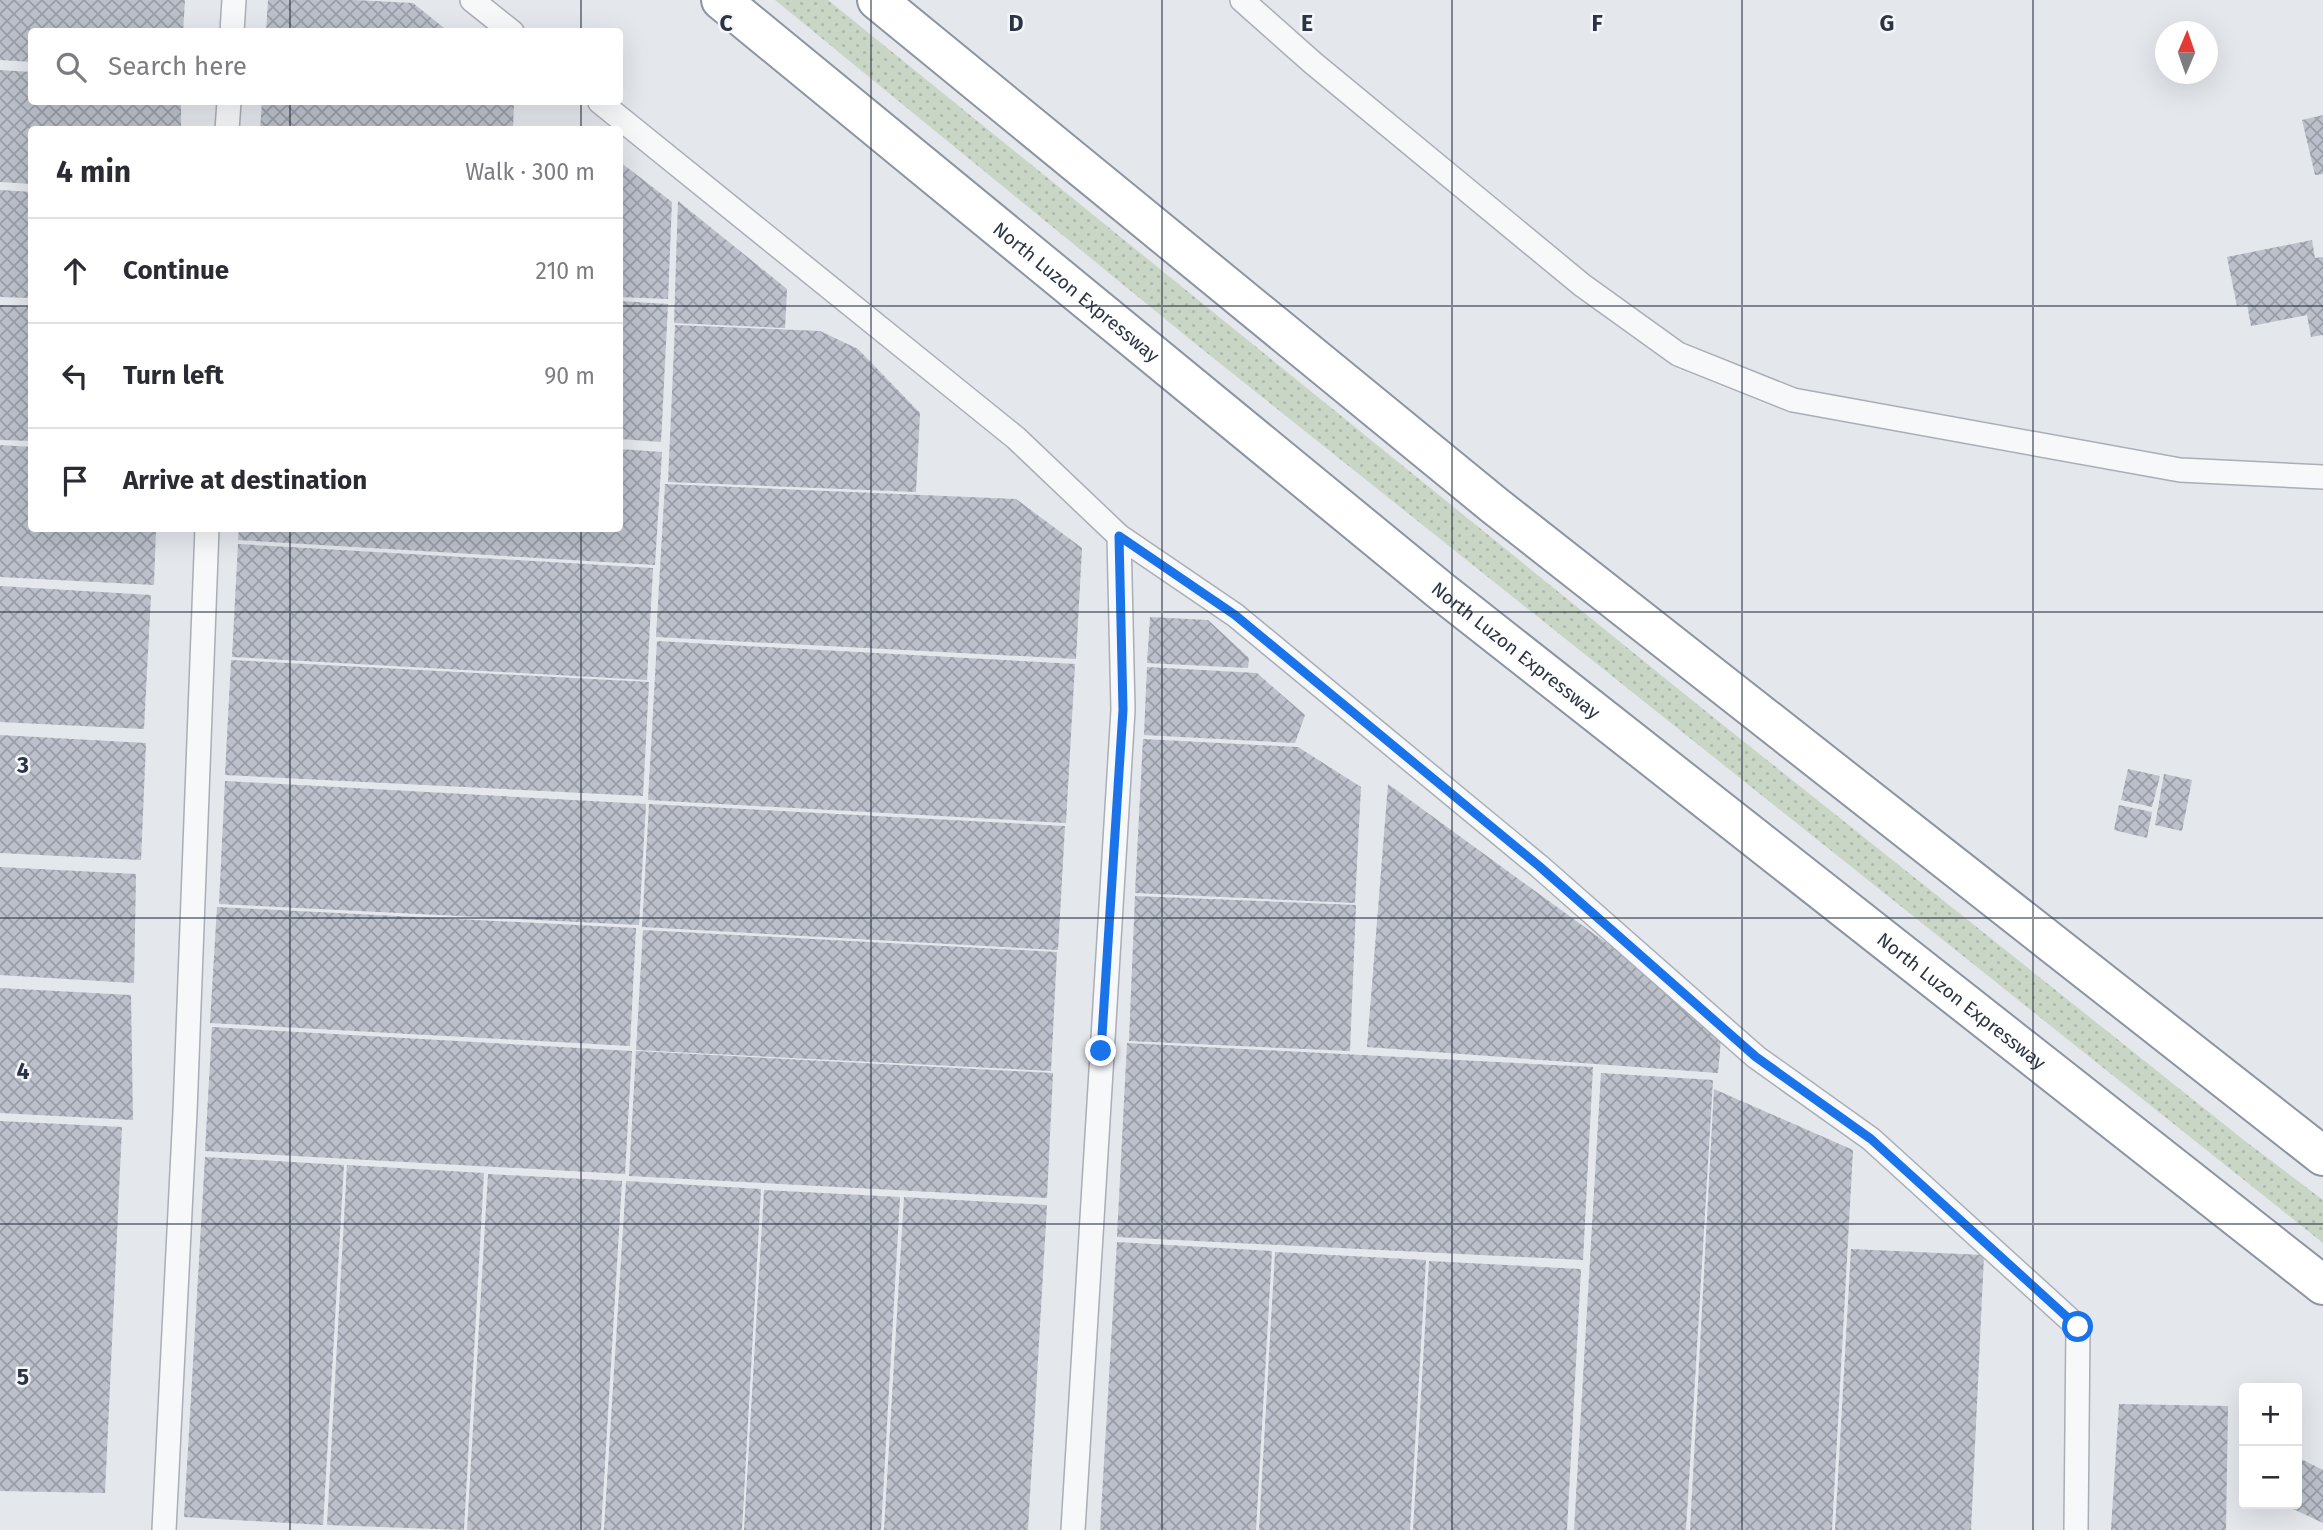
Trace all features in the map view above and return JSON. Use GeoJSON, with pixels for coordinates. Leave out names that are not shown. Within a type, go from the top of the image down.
{"type":"FeatureCollection","features":[{"type":"Feature","properties":{"kind":"highway","name":"North Luzon Expressway"},"geometry":{"type":"LineString","coordinates":[[721,0],[1441,591],[2323,1285]]}},
{"type":"Feature","properties":{"kind":"highway"},"geometry":{"type":"LineString","coordinates":[[877,0],[1494,505],[2323,1156]]}},
{"type":"Feature","properties":{"kind":"lane"},"geometry":{"type":"LineString","coordinates":[[232,28],[234,0]]}},
{"type":"Feature","properties":{"kind":"lane"},"geometry":{"type":"LineString","coordinates":[[472,0],[507,28]]}},
{"type":"Feature","properties":{"kind":"lane"},"geometry":{"type":"LineString","coordinates":[[1242,0],[1313,63],[1572,277],[1678,354],[1794,400],[2180,470],[2323,477]]}},
{"type":"Feature","properties":{"kind":"lane"},"geometry":{"type":"LineString","coordinates":[[228,126],[229,105]]}},
{"type":"Feature","properties":{"kind":"lane"},"geometry":{"type":"LineString","coordinates":[[604,105],[1016,438],[1119,536],[1235,615],[1539,866],[1756,1057],[1871,1139],[2078,1327],[2076,1530]]}},
{"type":"Feature","properties":{"kind":"lane"},"geometry":{"type":"LineString","coordinates":[[164,1530],[184,1126],[207,532]]}},
{"type":"Feature","properties":{"kind":"lane"},"geometry":{"type":"LineString","coordinates":[[1073,1530],[1123,710],[1119,536]]}},
{"type":"Feature","properties":{"kind":"green space"},"geometry":{"type":"Polygon","coordinates":[[[775,0],[828,0],[1698,705],[2245,1141],[2323,1200],[2323,1243],[1197,345],[775,0]]]}},
{"type":"Feature","properties":{"kind":"building"},"geometry":{"type":"Polygon","coordinates":[[[0,0],[185,0],[183,28],[28,28],[28,62],[0,60],[0,0]]]}},
{"type":"Feature","properties":{"kind":"building"},"geometry":{"type":"Polygon","coordinates":[[[268,0],[355,0],[413,3],[444,28],[266,28],[268,0]]]}},
{"type":"Feature","properties":{"kind":"building"},"geometry":{"type":"Polygon","coordinates":[[[0,70],[28,72],[28,105],[181,105],[181,126],[28,126],[28,184],[0,182],[0,70]]]}},
{"type":"Feature","properties":{"kind":"building"},"geometry":{"type":"Polygon","coordinates":[[[262,105],[514,105],[513,126],[260,126],[262,105]]]}},
{"type":"Feature","properties":{"kind":"building"},"geometry":{"type":"Polygon","coordinates":[[[2323,115],[2323,174],[2315,175],[2302,120],[2323,115]]]}},
{"type":"Feature","properties":{"kind":"building"},"geometry":{"type":"Polygon","coordinates":[[[623,164],[672,202],[668,299],[623,297],[623,164]]]}},
{"type":"Feature","properties":{"kind":"building"},"geometry":{"type":"Polygon","coordinates":[[[0,190],[28,192],[28,298],[0,297],[0,190]]]}},
{"type":"Feature","properties":{"kind":"building"},"geometry":{"type":"Polygon","coordinates":[[[678,201],[787,289],[785,328],[674,323],[678,201]]]}},
{"type":"Feature","properties":{"kind":"building"},"geometry":{"type":"Polygon","coordinates":[[[2312,240],[2315,258],[2323,257],[2323,335],[2311,337],[2307,315],[2251,326],[2247,304],[2237,306],[2227,257],[2312,240]]]}},
{"type":"Feature","properties":{"kind":"building"},"geometry":{"type":"Polygon","coordinates":[[[623,301],[668,304],[661,442],[623,439],[623,301]]]}},
{"type":"Feature","properties":{"kind":"building"},"geometry":{"type":"Polygon","coordinates":[[[0,305],[28,307],[28,441],[0,440],[0,305]]]}},
{"type":"Feature","properties":{"kind":"building"},"geometry":{"type":"Polygon","coordinates":[[[675,325],[820,331],[858,349],[920,413],[916,492],[668,482],[675,325]]]}},
{"type":"Feature","properties":{"kind":"building"},"geometry":{"type":"Polygon","coordinates":[[[0,445],[28,447],[28,532],[156,532],[154,585],[0,577],[0,445]]]}},
{"type":"Feature","properties":{"kind":"building"},"geometry":{"type":"Polygon","coordinates":[[[623,449],[662,452],[655,565],[238,540],[239,532],[623,532],[623,449]]]}},
{"type":"Feature","properties":{"kind":"building"},"geometry":{"type":"Polygon","coordinates":[[[665,484],[1016,499],[1082,548],[1076,659],[656,637],[665,484]]]}},
{"type":"Feature","properties":{"kind":"building"},"geometry":{"type":"Polygon","coordinates":[[[238,544],[653,568],[647,680],[232,657],[238,544]]]}},
{"type":"Feature","properties":{"kind":"building"},"geometry":{"type":"Polygon","coordinates":[[[0,586],[151,595],[144,729],[0,722],[0,586]]]}},
{"type":"Feature","properties":{"kind":"building"},"geometry":{"type":"Polygon","coordinates":[[[1150,617],[1208,620],[1249,658],[1248,668],[1147,663],[1150,617]]]}},
{"type":"Feature","properties":{"kind":"building"},"geometry":{"type":"Polygon","coordinates":[[[657,641],[1075,664],[1066,823],[648,800],[657,641]]]}},
{"type":"Feature","properties":{"kind":"building"},"geometry":{"type":"Polygon","coordinates":[[[231,660],[649,682],[643,796],[225,775],[231,660]]]}},
{"type":"Feature","properties":{"kind":"building"},"geometry":{"type":"Polygon","coordinates":[[[1147,667],[1257,673],[1305,715],[1295,743],[1144,735],[1147,667]]]}},
{"type":"Feature","properties":{"kind":"building"},"geometry":{"type":"Polygon","coordinates":[[[0,735],[146,743],[141,860],[0,853],[0,735]]]}},
{"type":"Feature","properties":{"kind":"building"},"geometry":{"type":"Polygon","coordinates":[[[1143,739],[1298,747],[1361,787],[1355,903],[1135,893],[1143,739]]]}},
{"type":"Feature","properties":{"kind":"building"},"geometry":{"type":"Polygon","coordinates":[[[2128,769],[2160,776],[2152,807],[2121,800],[2128,769]]]}},
{"type":"Feature","properties":{"kind":"building"},"geometry":{"type":"Polygon","coordinates":[[[2164,774],[2192,780],[2182,831],[2155,825],[2164,774]]]}},
{"type":"Feature","properties":{"kind":"building"},"geometry":{"type":"Polygon","coordinates":[[[225,781],[646,804],[639,925],[219,904],[225,781]]]}},
{"type":"Feature","properties":{"kind":"building"},"geometry":{"type":"Polygon","coordinates":[[[1388,784],[1722,1027],[1718,1073],[1367,1047],[1388,784]]]}},
{"type":"Feature","properties":{"kind":"building"},"geometry":{"type":"Polygon","coordinates":[[[649,804],[1065,826],[1058,950],[642,927],[649,804]]]}},
{"type":"Feature","properties":{"kind":"building"},"geometry":{"type":"Polygon","coordinates":[[[2119,805],[2152,812],[2147,838],[2114,830],[2119,805]]]}},
{"type":"Feature","properties":{"kind":"building"},"geometry":{"type":"Polygon","coordinates":[[[0,867],[136,874],[134,983],[0,975],[0,867]]]}},
{"type":"Feature","properties":{"kind":"building"},"geometry":{"type":"Polygon","coordinates":[[[1135,896],[1356,905],[1350,1051],[1129,1041],[1135,896]]]}},
{"type":"Feature","properties":{"kind":"building"},"geometry":{"type":"Polygon","coordinates":[[[217,907],[636,928],[630,1046],[210,1023],[217,907]]]}},
{"type":"Feature","properties":{"kind":"building"},"geometry":{"type":"Polygon","coordinates":[[[643,930],[1057,952],[1051,1071],[636,1050],[643,930]]]}},
{"type":"Feature","properties":{"kind":"building"},"geometry":{"type":"Polygon","coordinates":[[[0,988],[131,995],[133,1120],[0,1113],[0,988]]]}},
{"type":"Feature","properties":{"kind":"building"},"geometry":{"type":"Polygon","coordinates":[[[212,1027],[632,1051],[625,1174],[205,1151],[212,1027]]]}},
{"type":"Feature","properties":{"kind":"building"},"geometry":{"type":"Polygon","coordinates":[[[1127,1043],[1593,1067],[1583,1260],[1117,1237],[1127,1043]]]}},
{"type":"Feature","properties":{"kind":"building"},"geometry":{"type":"Polygon","coordinates":[[[636,1051],[1053,1073],[1047,1198],[629,1176],[636,1051]]]}},
{"type":"Feature","properties":{"kind":"building"},"geometry":{"type":"Polygon","coordinates":[[[1601,1073],[1713,1080],[1686,1530],[1574,1530],[1601,1073]]]}},
{"type":"Feature","properties":{"kind":"building"},"geometry":{"type":"Polygon","coordinates":[[[1714,1089],[1853,1150],[1832,1530],[1690,1530],[1714,1089]]]}},
{"type":"Feature","properties":{"kind":"building"},"geometry":{"type":"Polygon","coordinates":[[[0,1121],[122,1127],[105,1493],[0,1491],[0,1121]]]}},
{"type":"Feature","properties":{"kind":"building"},"geometry":{"type":"Polygon","coordinates":[[[205,1157],[344,1165],[323,1525],[184,1517],[205,1157]]]}},
{"type":"Feature","properties":{"kind":"building"},"geometry":{"type":"Polygon","coordinates":[[[347,1165],[484,1173],[464,1530],[327,1525],[347,1165]]]}},
{"type":"Feature","properties":{"kind":"building"},"geometry":{"type":"Polygon","coordinates":[[[488,1174],[622,1181],[601,1530],[467,1530],[488,1174]]]}},
{"type":"Feature","properties":{"kind":"building"},"geometry":{"type":"Polygon","coordinates":[[[626,1181],[761,1189],[742,1530],[604,1530],[626,1181]]]}},
{"type":"Feature","properties":{"kind":"building"},"geometry":{"type":"Polygon","coordinates":[[[764,1190],[900,1197],[881,1530],[744,1530],[764,1190]]]}},
{"type":"Feature","properties":{"kind":"building"},"geometry":{"type":"Polygon","coordinates":[[[904,1197],[1047,1205],[1028,1530],[884,1530],[904,1197]]]}},
{"type":"Feature","properties":{"kind":"building"},"geometry":{"type":"Polygon","coordinates":[[[1117,1242],[1272,1251],[1256,1530],[1100,1530],[1117,1242]]]}},
{"type":"Feature","properties":{"kind":"building"},"geometry":{"type":"Polygon","coordinates":[[[1851,1249],[1984,1255],[1971,1530],[1835,1530],[1851,1249]]]}},
{"type":"Feature","properties":{"kind":"building"},"geometry":{"type":"Polygon","coordinates":[[[1275,1252],[1426,1260],[1410,1530],[1259,1530],[1275,1252]]]}},
{"type":"Feature","properties":{"kind":"building"},"geometry":{"type":"Polygon","coordinates":[[[1429,1261],[1581,1269],[1567,1530],[1413,1530],[1429,1261]]]}},
{"type":"Feature","properties":{"kind":"building"},"geometry":{"type":"Polygon","coordinates":[[[2119,1404],[2228,1406],[2226,1530],[2111,1530],[2119,1404]]]}},
{"type":"Feature","properties":{"kind":"building"},"geometry":{"type":"Polygon","coordinates":[[[2302,1460],[2323,1470],[2323,1523],[2293,1509],[2302,1509],[2302,1460]]]}},
{"type":"Feature","properties":{"kind":"route"},"geometry":{"type":"LineString","coordinates":[[1101,1051],[1123,710],[1119,536],[1235,615],[1539,866],[1756,1057],[1871,1139],[2078,1327]]}}]}
